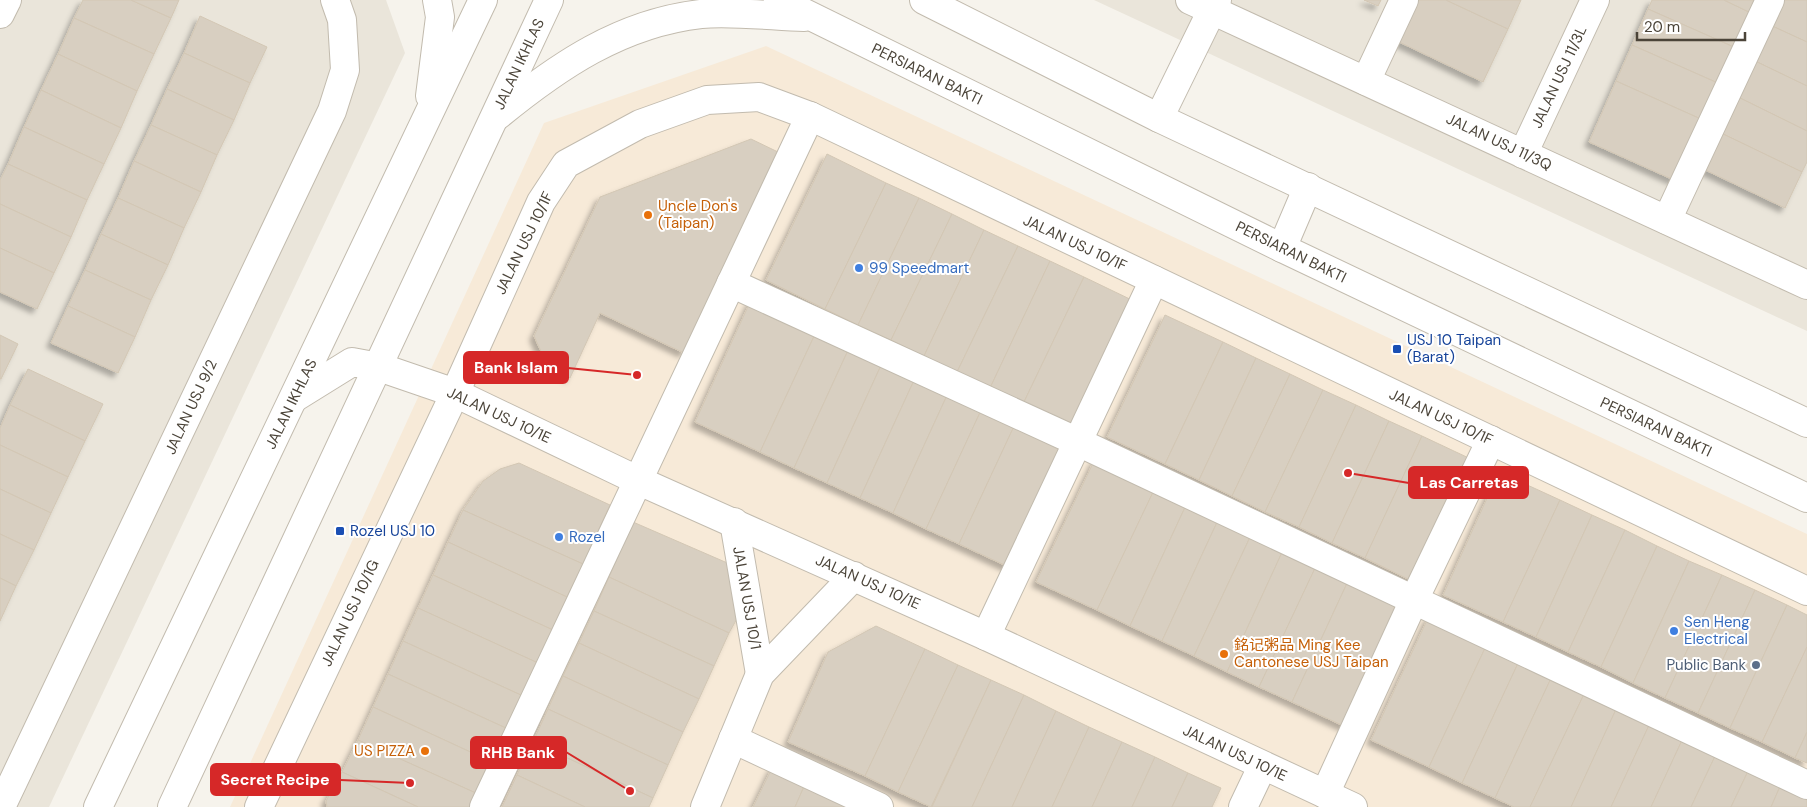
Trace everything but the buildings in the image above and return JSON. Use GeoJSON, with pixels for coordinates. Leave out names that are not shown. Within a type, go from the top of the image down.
{"type":"FeatureCollection","features":[{"type":"Feature","properties":{"kind":"street"},"geometry":{"type":"LineString","coordinates":[[0,14],[7,0]]}},
{"type":"Feature","properties":{"kind":"street","name":"JALAN USJ 9/2"},"geometry":{"type":"LineString","coordinates":[[1,807],[332,111],[345,70],[342,20],[335,0]]}},
{"type":"Feature","properties":{"kind":"street"},"geometry":{"type":"LineString","coordinates":[[427,120],[440,17],[437,0]]}},
{"type":"Feature","properties":{"kind":"street","name":"JALAN IKHLAS"},"geometry":{"type":"LineString","coordinates":[[98,807],[483,0]]}},
{"type":"Feature","properties":{"kind":"street","name":"JALAN IKHLAS"},"geometry":{"type":"LineString","coordinates":[[172,807],[549,0]]}},
{"type":"Feature","properties":{"kind":"street","name":"PERSIARAN BAKTI"},"geometry":{"type":"LineString","coordinates":[[778,0],[1282,248],[1807,498]]}},
{"type":"Feature","properties":{"kind":"street"},"geometry":{"type":"LineString","coordinates":[[924,0],[1158,118],[1807,423]]}},
{"type":"Feature","properties":{"kind":"street"},"geometry":{"type":"LineString","coordinates":[[1366,81],[1404,0]]}},
{"type":"Feature","properties":{"kind":"street","name":"JALAN USJ 11/3L"},"geometry":{"type":"LineString","coordinates":[[1523,154],[1595,0]]}},
{"type":"Feature","properties":{"kind":"street"},"geometry":{"type":"LineString","coordinates":[[1667,220],[1770,0]]}},
{"type":"Feature","properties":{"kind":"street"},"geometry":{"type":"LineString","coordinates":[[1158,118],[1206,3]]}},
{"type":"Feature","properties":{"kind":"street","name":"JALAN USJ 11/3Q"},"geometry":{"type":"LineString","coordinates":[[1206,3],[1366,81],[1807,285]]}},
{"type":"Feature","properties":{"kind":"street"},"geometry":{"type":"LineString","coordinates":[[492,120],[542,80],[590,49],[644,26],[702,14],[813,18]]}},
{"type":"Feature","properties":{"kind":"street","name":"JALAN USJ 10/1F"},"geometry":{"type":"LineString","coordinates":[[455,392],[541,202],[566,164],[640,124],[706,100],[759,97],[810,116],[1807,591]]}},
{"type":"Feature","properties":{"kind":"street"},"geometry":{"type":"LineString","coordinates":[[484,807],[810,116]]}},
{"type":"Feature","properties":{"kind":"street"},"geometry":{"type":"LineString","coordinates":[[1282,248],[1308,187]]}},
{"type":"Feature","properties":{"kind":"street"},"geometry":{"type":"LineString","coordinates":[[986,636],[1154,280]]}},
{"type":"Feature","properties":{"kind":"street"},"geometry":{"type":"LineString","coordinates":[[730,283],[1078,442],[1807,784]]}},
{"type":"Feature","properties":{"kind":"street","name":"JALAN USJ 10/1E"},"geometry":{"type":"LineString","coordinates":[[294,398],[352,362],[379,366],[455,392],[637,480],[986,636],[1262,767],[1353,807]]}},
{"type":"Feature","properties":{"kind":"street","name":"JALAN USJ 10/1G"},"geometry":{"type":"LineString","coordinates":[[259,807],[455,392]]}},
{"type":"Feature","properties":{"kind":"street"},"geometry":{"type":"LineString","coordinates":[[1325,794],[1414,600],[1491,440]]}},
{"type":"Feature","properties":{"kind":"street","name":"JALAN USJ 10/1"},"geometry":{"type":"LineString","coordinates":[[734,522],[760,674]]}},
{"type":"Feature","properties":{"kind":"street","name":"JALAN USJ 10/1"},"geometry":{"type":"LineString","coordinates":[[705,807],[760,674],[854,576]]}},
{"type":"Feature","properties":{"kind":"street"},"geometry":{"type":"LineString","coordinates":[[733,739],[879,807]]}},
{"type":"Feature","properties":{"kind":"street"},"geometry":{"type":"LineString","coordinates":[[1243,807],[1262,767]]}},
{"type":"Feature","properties":{"kind":"shaded area"},"geometry":{"type":"Polygon","coordinates":[[[0,0],[386,0],[405,53],[49,807],[0,807],[0,0]]]}},
{"type":"Feature","properties":{"kind":"shaded area"},"geometry":{"type":"Polygon","coordinates":[[[1094,0],[1807,0],[1807,331],[1094,0]]]}},
{"type":"Feature","properties":{"kind":"shaded area"},"geometry":{"type":"Polygon","coordinates":[[[766,46],[1807,534],[1807,807],[230,807],[544,123],[766,46]]]}},
{"type":"Feature","properties":{"kind":"place","name":"Uncle Don's (Taipan)"},"geometry":{"type":"Point","coordinates":[648,215]}},
{"type":"Feature","properties":{"kind":"place","name":"99 Speedmart"},"geometry":{"type":"Point","coordinates":[859,268]}},
{"type":"Feature","properties":{"kind":"place","name":"USJ 10 Taipan (Barat)"},"geometry":{"type":"Point","coordinates":[1397,349]}},
{"type":"Feature","properties":{"kind":"place","name":"Bank Islam"},"geometry":{"type":"Point","coordinates":[637,375]}},
{"type":"Feature","properties":{"kind":"place","name":"Las Carretas"},"geometry":{"type":"Point","coordinates":[1348,473]}},
{"type":"Feature","properties":{"kind":"place","name":"Rozel USJ 10"},"geometry":{"type":"Point","coordinates":[340,531]}},
{"type":"Feature","properties":{"kind":"place","name":"Rozel"},"geometry":{"type":"Point","coordinates":[559,537]}},
{"type":"Feature","properties":{"kind":"place","name":"Sen Heng Electrical"},"geometry":{"type":"Point","coordinates":[1674,631]}},
{"type":"Feature","properties":{"kind":"place","name":"銘记粥品 Ming Kee Cantonese USJ Taipan"},"geometry":{"type":"Point","coordinates":[1224,654]}},
{"type":"Feature","properties":{"kind":"place","name":"Public Bank"},"geometry":{"type":"Point","coordinates":[1756,665]}},
{"type":"Feature","properties":{"kind":"place","name":"US PIZZA"},"geometry":{"type":"Point","coordinates":[425,751]}},
{"type":"Feature","properties":{"kind":"place","name":"Secret Recipe"},"geometry":{"type":"Point","coordinates":[410,783]}},
{"type":"Feature","properties":{"kind":"place","name":"RHB Bank"},"geometry":{"type":"Point","coordinates":[630,791]}}]}
